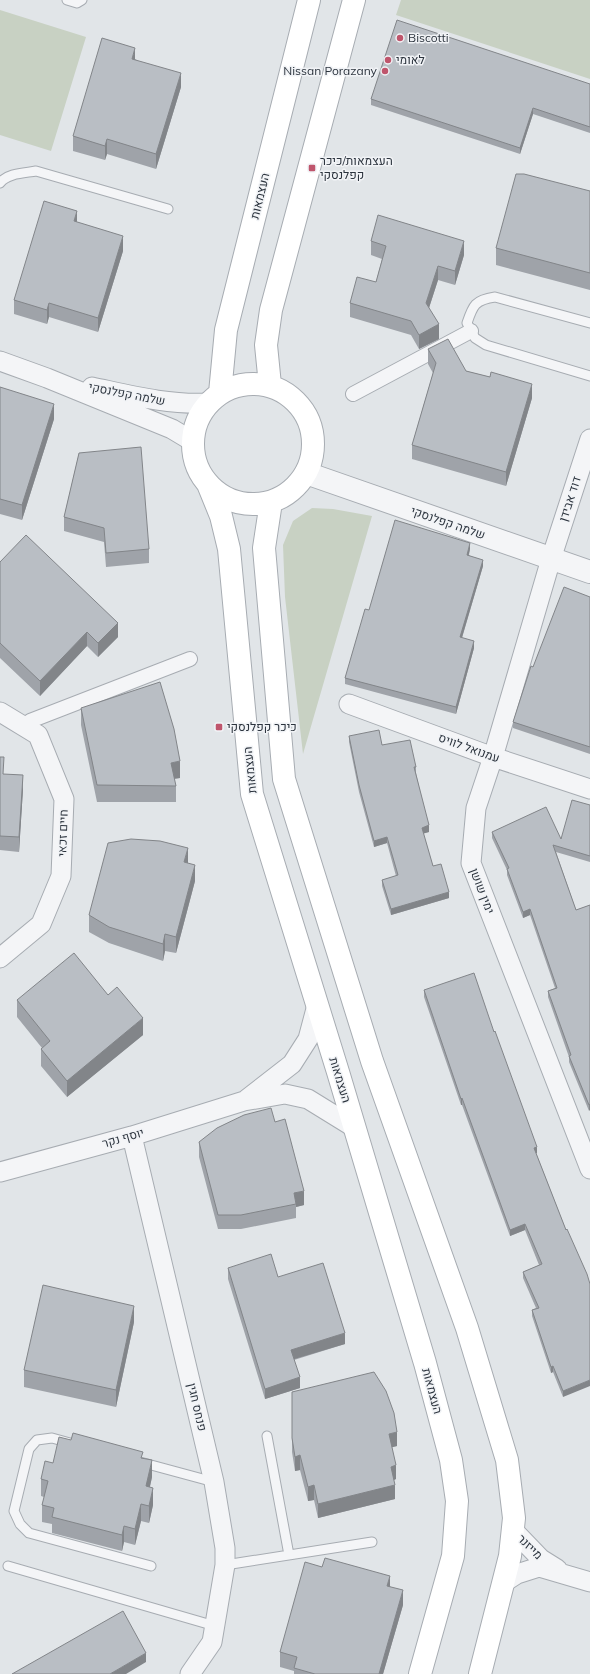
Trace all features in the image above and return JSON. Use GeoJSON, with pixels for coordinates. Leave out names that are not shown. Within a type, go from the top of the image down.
{"type":"FeatureCollection","features":[{"type":"Feature","properties":{"kind":"main road","name":"העצמאות"},"geometry":{"type":"LineString","coordinates":[[214,398],[226,330],[309,0]]}},
{"type":"Feature","properties":{"kind":"main road"},"geometry":{"type":"LineString","coordinates":[[270,385],[266,345],[271,310],[354,0]]}},
{"type":"Feature","properties":{"kind":"main road"},"geometry":{"type":"LineString","coordinates":[[252,383],[270,385],[291,397],[300,406],[310,422],[314,439],[312,457],[306,473],[297,486],[285,496],[271,502],[254,505],[236,502],[221,496],[208,484],[198,468],[192,441],[199,416],[214,398],[235,386],[252,383]]}},
{"type":"Feature","properties":{"kind":"main road","name":"העצמאות"},"geometry":{"type":"LineString","coordinates":[[208,484],[221,516],[229,549],[252,794],[355,1128],[425,1363],[450,1460],[457,1501],[453,1556],[420,1674]]}},
{"type":"Feature","properties":{"kind":"main road"},"geometry":{"type":"LineString","coordinates":[[271,502],[264,548],[284,779],[372,1061],[467,1328],[508,1460],[514,1518],[510,1556],[480,1674]]}},
{"type":"Feature","properties":{"kind":"street"},"geometry":{"type":"LineString","coordinates":[[353,394],[471,331]]}},
{"type":"Feature","properties":{"kind":"street","name":"שלמה קפלנסקי"},"geometry":{"type":"LineString","coordinates":[[0,361],[47,378],[172,429],[192,441]]}},
{"type":"Feature","properties":{"kind":"street","name":"שלמה קפלנסקי"},"geometry":{"type":"LineString","coordinates":[[47,378],[155,400],[191,404],[214,398]]}},
{"type":"Feature","properties":{"kind":"street","name":"דוד אבידן"},"geometry":{"type":"LineString","coordinates":[[551,559],[590,439]]}},
{"type":"Feature","properties":{"kind":"street","name":"שלמה קפלנסקי"},"geometry":{"type":"LineString","coordinates":[[306,473],[590,572]]}},
{"type":"Feature","properties":{"kind":"street","name":"ימין שושן"},"geometry":{"type":"LineString","coordinates":[[551,559],[493,757],[476,808],[471,863],[590,1169]]}},
{"type":"Feature","properties":{"kind":"street"},"geometry":{"type":"LineString","coordinates":[[30,721],[190,659]]}},
{"type":"Feature","properties":{"kind":"street","name":"עמנואל לוויס"},"geometry":{"type":"LineString","coordinates":[[349,704],[493,757],[590,789]]}},
{"type":"Feature","properties":{"kind":"street","name":"חיים זכאי"},"geometry":{"type":"LineString","coordinates":[[0,712],[38,734],[64,799],[61,876],[41,924],[0,958]]}},
{"type":"Feature","properties":{"kind":"street","name":"יוסף נקר"},"geometry":{"type":"LineString","coordinates":[[244,1101],[292,1064],[308,1039],[317,1005]]}},
{"type":"Feature","properties":{"kind":"street","name":"יוסף נקר"},"geometry":{"type":"LineString","coordinates":[[0,1172],[132,1136],[244,1101],[285,1094],[308,1099],[355,1128]]}},
{"type":"Feature","properties":{"kind":"street","name":"פנחס חגין"},"geometry":{"type":"LineString","coordinates":[[132,1136],[214,1482],[225,1548],[225,1566],[212,1642],[190,1674]]}},
{"type":"Feature","properties":{"kind":"street","name":"מייזנר"},"geometry":{"type":"LineString","coordinates":[[513,1530],[541,1559],[568,1575]]}},
{"type":"Feature","properties":{"kind":"street","name":"מייזנר"},"geometry":{"type":"LineString","coordinates":[[503,1583],[518,1574],[539,1567],[590,1582]]}},
{"type":"Feature","properties":{"kind":"lane"},"geometry":{"type":"LineString","coordinates":[[67,0],[76,3],[82,0]]}},
{"type":"Feature","properties":{"kind":"lane"},"geometry":{"type":"LineString","coordinates":[[0,183],[2,180],[21,173],[36,171],[168,209]]}},
{"type":"Feature","properties":{"kind":"lane"},"geometry":{"type":"LineString","coordinates":[[590,323],[495,297],[483,299],[472,307],[467,323],[475,338],[486,345],[590,376]]}},
{"type":"Feature","properties":{"kind":"lane"},"geometry":{"type":"LineString","coordinates":[[267,1436],[289,1555]]}},
{"type":"Feature","properties":{"kind":"lane"},"geometry":{"type":"LineString","coordinates":[[83,1446],[52,1438],[37,1440],[29,1449],[14,1511],[20,1524],[29,1533],[151,1566]]}},
{"type":"Feature","properties":{"kind":"lane"},"geometry":{"type":"LineString","coordinates":[[129,1459],[214,1482]]}},
{"type":"Feature","properties":{"kind":"lane"},"geometry":{"type":"LineString","coordinates":[[225,1566],[372,1542]]}},
{"type":"Feature","properties":{"kind":"lane"},"geometry":{"type":"LineString","coordinates":[[8,1566],[215,1626]]}},
{"type":"Feature","properties":{"kind":"green space"},"geometry":{"type":"Polygon","coordinates":[[[401,0],[590,0],[590,79],[396,15],[401,0]]]}},
{"type":"Feature","properties":{"kind":"green space"},"geometry":{"type":"Polygon","coordinates":[[[0,10],[86,37],[51,151],[0,135],[0,10]]]}},
{"type":"Feature","properties":{"kind":"green space"},"geometry":{"type":"Polygon","coordinates":[[[312,508],[333,509],[372,516],[303,754],[285,597],[283,545],[293,521],[312,508]]]}},
{"type":"Feature","properties":{"kind":"building"},"geometry":{"type":"Polygon","coordinates":[[[397,20],[590,84],[590,127],[533,108],[520,148],[371,99],[397,20]]]}},
{"type":"Feature","properties":{"kind":"building"},"geometry":{"type":"Polygon","coordinates":[[[102,38],[135,48],[132,59],[181,73],[156,154],[107,139],[105,146],[73,136],[102,38]]]}},
{"type":"Feature","properties":{"kind":"building"},"geometry":{"type":"Polygon","coordinates":[[[516,174],[524,174],[590,191],[590,273],[496,248],[516,174]]]}},
{"type":"Feature","properties":{"kind":"building"},"geometry":{"type":"Polygon","coordinates":[[[44,201],[77,211],[74,221],[123,236],[98,318],[49,303],[47,310],[14,300],[44,201]]]}},
{"type":"Feature","properties":{"kind":"building"},"geometry":{"type":"Polygon","coordinates":[[[378,215],[464,241],[455,271],[438,266],[426,303],[439,324],[419,335],[411,321],[350,303],[357,277],[376,282],[386,246],[371,241],[378,215]]]}},
{"type":"Feature","properties":{"kind":"building"},"geometry":{"type":"Polygon","coordinates":[[[448,339],[466,371],[490,377],[491,372],[532,384],[506,472],[412,445],[436,363],[428,349],[448,339]]]}},
{"type":"Feature","properties":{"kind":"building"},"geometry":{"type":"Polygon","coordinates":[[[0,387],[54,404],[22,505],[0,499],[0,387]]]}},
{"type":"Feature","properties":{"kind":"building"},"geometry":{"type":"Polygon","coordinates":[[[141,447],[149,549],[106,553],[104,528],[64,517],[79,453],[141,447]]]}},
{"type":"Feature","properties":{"kind":"building"},"geometry":{"type":"Polygon","coordinates":[[[395,520],[470,543],[467,555],[483,560],[460,637],[474,641],[456,707],[345,678],[365,609],[369,610],[395,520]]]}},
{"type":"Feature","properties":{"kind":"building"},"geometry":{"type":"Polygon","coordinates":[[[26,535],[118,623],[98,643],[87,632],[40,681],[0,643],[0,562],[26,535]]]}},
{"type":"Feature","properties":{"kind":"building"},"geometry":{"type":"Polygon","coordinates":[[[564,587],[590,597],[590,747],[513,722],[531,666],[533,667],[564,587]]]}},
{"type":"Feature","properties":{"kind":"building"},"geometry":{"type":"Polygon","coordinates":[[[160,682],[174,729],[180,761],[171,763],[176,786],[97,785],[81,708],[160,682]]]}},
{"type":"Feature","properties":{"kind":"building"},"geometry":{"type":"Polygon","coordinates":[[[379,730],[382,745],[410,740],[416,767],[414,767],[429,825],[422,828],[433,866],[441,864],[449,892],[391,909],[382,880],[398,875],[387,837],[374,841],[359,785],[349,736],[379,730]]]}},
{"type":"Feature","properties":{"kind":"building"},"geometry":{"type":"Polygon","coordinates":[[[0,757],[4,757],[3,774],[23,775],[19,837],[0,836],[0,757]]]}},
{"type":"Feature","properties":{"kind":"building"},"geometry":{"type":"Polygon","coordinates":[[[572,800],[590,805],[590,856],[553,845],[576,910],[590,905],[589,1105],[569,1056],[571,1055],[548,991],[557,988],[530,909],[523,912],[507,869],[509,868],[492,832],[546,807],[561,839],[572,800]]]}},
{"type":"Feature","properties":{"kind":"building"},"geometry":{"type":"Polygon","coordinates":[[[131,839],[160,841],[188,848],[184,862],[195,865],[176,937],[165,934],[163,944],[109,927],[89,915],[108,843],[131,839]]]}},
{"type":"Feature","properties":{"kind":"building"},"geometry":{"type":"Polygon","coordinates":[[[74,953],[108,995],[117,987],[143,1018],[67,1081],[41,1049],[50,1041],[17,1000],[74,953]]]}},
{"type":"Feature","properties":{"kind":"building"},"geometry":{"type":"Polygon","coordinates":[[[474,973],[494,1032],[495,1031],[537,1147],[534,1148],[566,1230],[567,1229],[590,1284],[590,1380],[563,1391],[553,1366],[551,1367],[532,1310],[539,1308],[523,1272],[542,1264],[525,1224],[510,1230],[462,1098],[461,1099],[424,990],[474,973]]]}},
{"type":"Feature","properties":{"kind":"building"},"geometry":{"type":"Polygon","coordinates":[[[271,1108],[275,1122],[285,1119],[304,1191],[294,1193],[296,1204],[241,1215],[218,1215],[199,1142],[217,1128],[244,1115],[271,1108]]]}},
{"type":"Feature","properties":{"kind":"building"},"geometry":{"type":"Polygon","coordinates":[[[271,1254],[278,1277],[323,1263],[345,1333],[291,1350],[300,1377],[265,1389],[228,1268],[271,1254]]]}},
{"type":"Feature","properties":{"kind":"building"},"geometry":{"type":"Polygon","coordinates":[[[43,1285],[134,1306],[116,1390],[24,1370],[43,1285]]]}},
{"type":"Feature","properties":{"kind":"building"},"geometry":{"type":"Polygon","coordinates":[[[374,1372],[386,1391],[394,1413],[397,1432],[389,1434],[396,1465],[391,1467],[395,1485],[318,1504],[314,1485],[308,1487],[300,1455],[295,1457],[292,1438],[292,1392],[374,1372]]]}},
{"type":"Feature","properties":{"kind":"building"},"geometry":{"type":"Polygon","coordinates":[[[73,1433],[143,1452],[141,1458],[152,1460],[146,1486],[153,1488],[149,1506],[141,1504],[135,1529],[124,1526],[122,1535],[52,1517],[54,1508],[42,1505],[48,1481],[41,1479],[45,1461],[53,1463],[59,1437],[71,1440],[73,1433]]]}},
{"type":"Feature","properties":{"kind":"building"},"geometry":{"type":"Polygon","coordinates":[[[325,1558],[390,1576],[387,1586],[403,1590],[379,1674],[315,1674],[294,1668],[297,1657],[280,1652],[305,1562],[322,1567],[325,1558]]]}},
{"type":"Feature","properties":{"kind":"building"},"geometry":{"type":"Polygon","coordinates":[[[123,1611],[146,1653],[110,1674],[12,1674],[123,1611]]]}},
{"type":"Feature","properties":{"kind":"place","name":"Biscotti"},"geometry":{"type":"Point","coordinates":[400,38]}},
{"type":"Feature","properties":{"kind":"place","name":"לאומי"},"geometry":{"type":"Point","coordinates":[388,60]}},
{"type":"Feature","properties":{"kind":"place","name":"Nissan Porazany"},"geometry":{"type":"Point","coordinates":[385,71]}},
{"type":"Feature","properties":{"kind":"place","name":"העצמאות/כיכר קפלנסקי"},"geometry":{"type":"Point","coordinates":[312,168]}},
{"type":"Feature","properties":{"kind":"place","name":"כיכר קפלנסקי"},"geometry":{"type":"Point","coordinates":[219,727]}}]}
